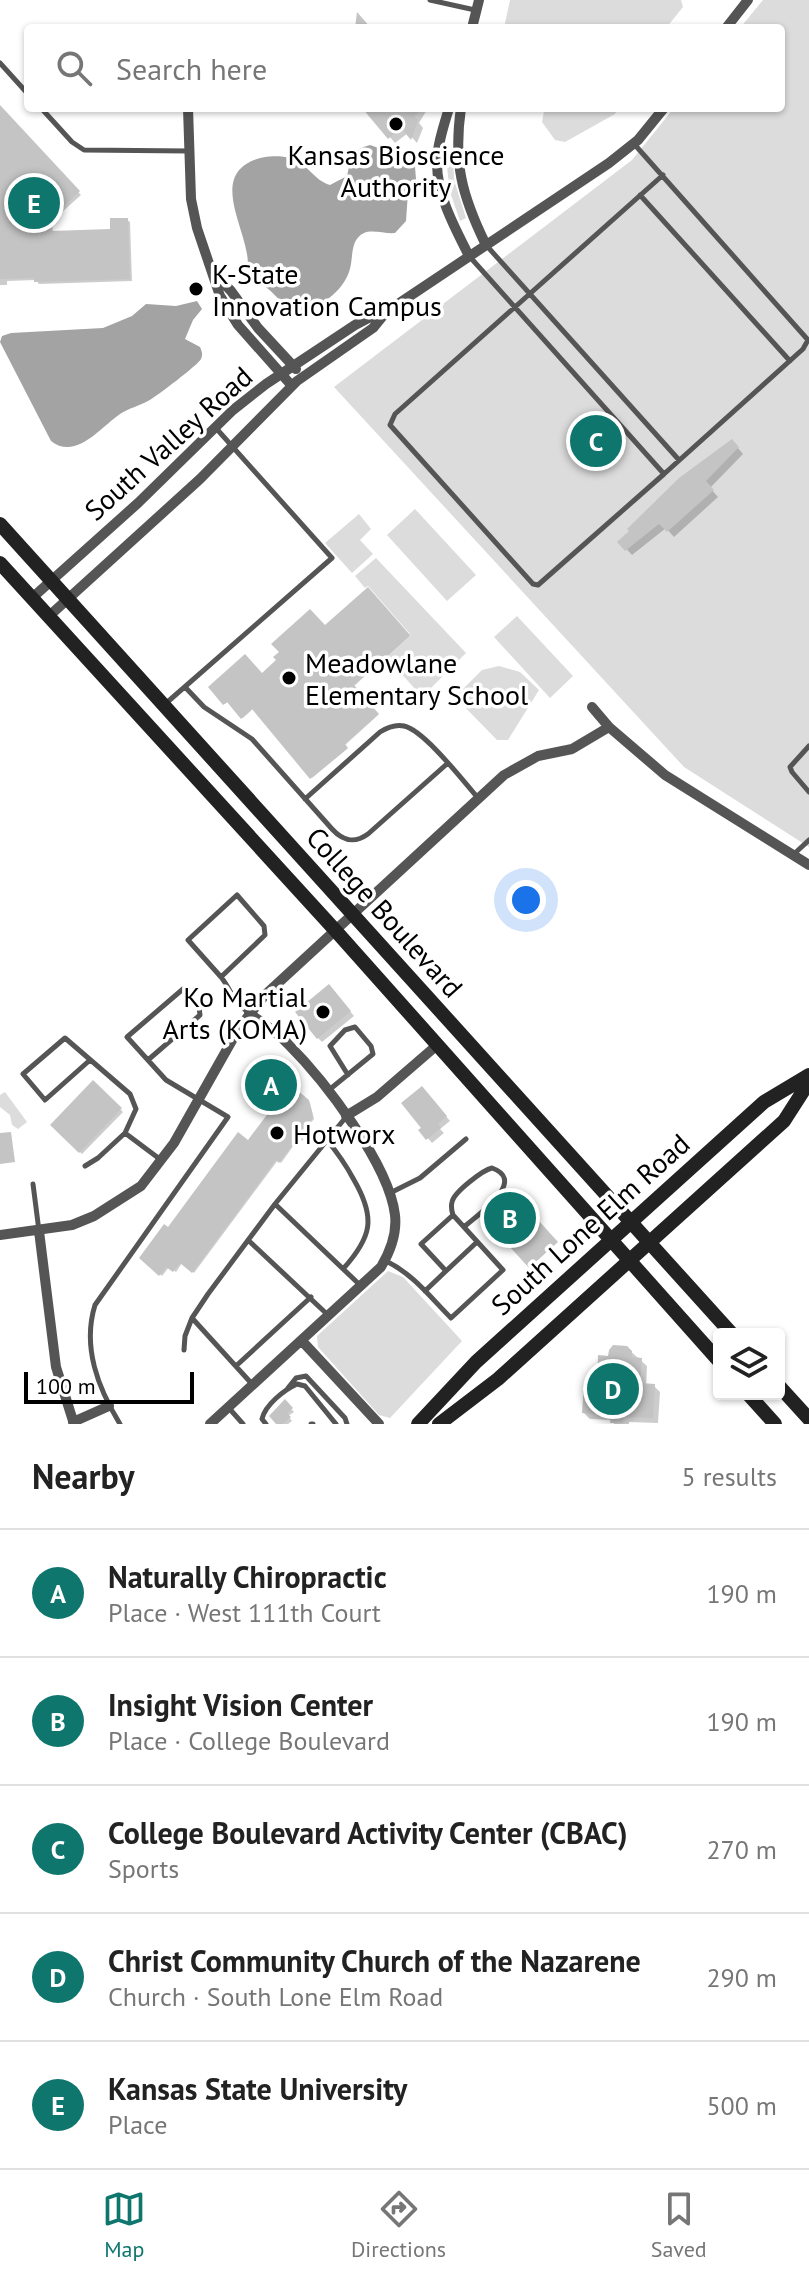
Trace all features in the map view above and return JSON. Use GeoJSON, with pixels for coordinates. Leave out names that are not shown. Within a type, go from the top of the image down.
{"type":"FeatureCollection","features":[{"type":"Feature","properties":{"kind":"main road","name":"College Boulevard"},"geometry":{"type":"LineString","coordinates":[[0,524],[727,1328]]}},
{"type":"Feature","properties":{"kind":"main road","name":"College Boulevard"},"geometry":{"type":"LineString","coordinates":[[0,563],[335,930],[713,1354]]}},
{"type":"Feature","properties":{"kind":"main road","name":"South Lone Elm Road"},"geometry":{"type":"LineString","coordinates":[[418,1424],[476,1362],[764,1102],[809,1075]]}},
{"type":"Feature","properties":{"kind":"main road","name":"South Lone Elm Road"},"geometry":{"type":"LineString","coordinates":[[439,1424],[498,1379],[784,1121],[809,1082]]}},
{"type":"Feature","properties":{"kind":"main road"},"geometry":{"type":"LineString","coordinates":[[785,1393],[809,1419]]}},
{"type":"Feature","properties":{"kind":"main road"},"geometry":{"type":"LineString","coordinates":[[753,1400],[775,1424]]}},
{"type":"Feature","properties":{"kind":"street"},"geometry":{"type":"LineString","coordinates":[[729,24],[748,0]]}},
{"type":"Feature","properties":{"kind":"street"},"geometry":{"type":"LineString","coordinates":[[188,112],[191,199],[197,228],[220,296],[238,325],[292,386]]}},
{"type":"Feature","properties":{"kind":"street"},"geometry":{"type":"LineString","coordinates":[[448,112],[437,161],[440,187],[448,213],[469,256]]}},
{"type":"Feature","properties":{"kind":"street"},"geometry":{"type":"LineString","coordinates":[[461,112],[458,171],[466,202],[486,245]]}},
{"type":"Feature","properties":{"kind":"street","name":"South Valley Road"},"geometry":{"type":"LineString","coordinates":[[48,617],[200,479],[302,376],[373,328],[386,312],[633,144],[661,112]]}},
{"type":"Feature","properties":{"kind":"street"},"geometry":{"type":"LineString","coordinates":[[214,273],[302,376]]}},
{"type":"Feature","properties":{"kind":"street","name":"South Valley Road"},"geometry":{"type":"LineString","coordinates":[[32,598],[138,503],[254,392],[355,325],[386,312]]}},
{"type":"Feature","properties":{"kind":"street"},"geometry":{"type":"LineString","coordinates":[[592,707],[609,727],[674,781],[809,865]]}},
{"type":"Feature","properties":{"kind":"street"},"geometry":{"type":"LineString","coordinates":[[0,1235],[72,1225],[104,1211],[141,1186],[162,1160],[249,1013],[281,979],[504,775],[526,761],[572,749],[609,727]]}},
{"type":"Feature","properties":{"kind":"street"},"geometry":{"type":"LineString","coordinates":[[210,1424],[362,1287],[385,1260],[395,1223],[389,1194],[371,1156],[329,1091],[288,1043],[249,1013]]}},
{"type":"Feature","properties":{"kind":"street"},"geometry":{"type":"LineString","coordinates":[[346,1116],[377,1097],[436,1046]]}},
{"type":"Feature","properties":{"kind":"street"},"geometry":{"type":"LineString","coordinates":[[39,1231],[56,1367],[74,1423],[109,1406]]}},
{"type":"Feature","properties":{"kind":"street"},"geometry":{"type":"LineString","coordinates":[[302,1341],[379,1424]]}},
{"type":"Feature","properties":{"kind":"lane"},"geometry":{"type":"LineString","coordinates":[[430,0],[477,5]]}},
{"type":"Feature","properties":{"kind":"lane"},"geometry":{"type":"LineString","coordinates":[[0,63],[24,90]]}},
{"type":"Feature","properties":{"kind":"lane"},"geometry":{"type":"LineString","coordinates":[[45,112],[72,142],[84,150],[188,151]]}},
{"type":"Feature","properties":{"kind":"lane"},"geometry":{"type":"LineString","coordinates":[[633,144],[663,175],[807,337],[807,345],[543,583],[533,584],[390,425],[392,417],[663,175]]}},
{"type":"Feature","properties":{"kind":"lane"},"geometry":{"type":"LineString","coordinates":[[640,195],[790,361]]}},
{"type":"Feature","properties":{"kind":"lane"},"geometry":{"type":"LineString","coordinates":[[486,245],[679,460]]}},
{"type":"Feature","properties":{"kind":"lane"},"geometry":{"type":"LineString","coordinates":[[469,256],[664,474]]}},
{"type":"Feature","properties":{"kind":"lane"},"geometry":{"type":"LineString","coordinates":[[163,706],[332,558],[214,427]]}},
{"type":"Feature","properties":{"kind":"lane"},"geometry":{"type":"LineString","coordinates":[[185,687],[204,707],[252,739],[345,839],[357,840],[368,834],[448,763]]}},
{"type":"Feature","properties":{"kind":"lane"},"geometry":{"type":"LineString","coordinates":[[305,799],[380,732],[394,725],[412,728],[478,798]]}},
{"type":"Feature","properties":{"kind":"lane"},"geometry":{"type":"LineString","coordinates":[[809,746],[790,767],[809,792]]}},
{"type":"Feature","properties":{"kind":"lane"},"geometry":{"type":"LineString","coordinates":[[794,854],[809,840]]}},
{"type":"Feature","properties":{"kind":"lane"},"geometry":{"type":"LineString","coordinates":[[221,977],[265,935],[264,926],[237,895],[188,940],[221,977],[235,1003],[249,1013]]}},
{"type":"Feature","properties":{"kind":"lane"},"geometry":{"type":"LineString","coordinates":[[120,1424],[109,1406],[93,1365],[89,1346],[90,1319],[95,1305],[118,1270],[228,1117],[166,1080],[127,1037],[183,989],[199,1007],[200,1015],[148,1060]]}},
{"type":"Feature","properties":{"kind":"lane"},"geometry":{"type":"LineString","coordinates":[[329,1091],[373,1054],[371,1046],[355,1027],[345,1030],[330,1046],[348,1075]]}},
{"type":"Feature","properties":{"kind":"lane"},"geometry":{"type":"LineString","coordinates":[[85,1166],[125,1133],[136,1109],[134,1100],[90,1060],[65,1038],[23,1074],[45,1100],[90,1060]]}},
{"type":"Feature","properties":{"kind":"lane"},"geometry":{"type":"LineString","coordinates":[[184,1350],[185,1336],[192,1318],[275,1204],[346,1116]]}},
{"type":"Feature","properties":{"kind":"lane"},"geometry":{"type":"LineString","coordinates":[[125,1133],[162,1160]]}},
{"type":"Feature","properties":{"kind":"lane"},"geometry":{"type":"LineString","coordinates":[[326,1139],[340,1154],[362,1194],[368,1213],[365,1240],[343,1269]]}},
{"type":"Feature","properties":{"kind":"lane"},"geometry":{"type":"LineString","coordinates":[[389,1194],[420,1178],[466,1139]]}},
{"type":"Feature","properties":{"kind":"lane"},"geometry":{"type":"LineString","coordinates":[[385,1260],[405,1270],[451,1318],[503,1270],[453,1215],[451,1204],[454,1197],[483,1171],[492,1168],[503,1174],[506,1182],[503,1191],[464,1227]]}},
{"type":"Feature","properties":{"kind":"lane"},"geometry":{"type":"LineString","coordinates":[[33,1184],[39,1231]]}},
{"type":"Feature","properties":{"kind":"lane"},"geometry":{"type":"LineString","coordinates":[[275,1204],[362,1287]]}},
{"type":"Feature","properties":{"kind":"lane"},"geometry":{"type":"LineString","coordinates":[[446,1271],[421,1244],[453,1215]]}},
{"type":"Feature","properties":{"kind":"lane"},"geometry":{"type":"LineString","coordinates":[[248,1240],[329,1316]]}},
{"type":"Feature","properties":{"kind":"lane"},"geometry":{"type":"LineString","coordinates":[[425,1291],[477,1242]]}},
{"type":"Feature","properties":{"kind":"lane"},"geometry":{"type":"LineString","coordinates":[[236,1366],[311,1297]]}},
{"type":"Feature","properties":{"kind":"lane"},"geometry":{"type":"LineString","coordinates":[[192,1318],[253,1386]]}},
{"type":"Feature","properties":{"kind":"lane"},"geometry":{"type":"LineString","coordinates":[[266,1424],[262,1419],[263,1412],[296,1378],[306,1376],[347,1424]]}},
{"type":"Feature","properties":{"kind":"lane"},"geometry":{"type":"LineString","coordinates":[[288,1388],[297,1384],[305,1386],[336,1424]]}},
{"type":"Feature","properties":{"kind":"lane"},"geometry":{"type":"LineString","coordinates":[[228,1407],[243,1424]]}},
{"type":"Feature","properties":{"kind":"shaded area"},"geometry":{"type":"Polygon","coordinates":[[[510,0],[681,0],[683,7],[669,24],[505,24],[510,0]]]}},
{"type":"Feature","properties":{"kind":"shaded area"},"geometry":{"type":"Polygon","coordinates":[[[763,0],[809,0],[809,847],[684,767],[334,387],[632,160],[671,112],[785,112],[785,24],[743,24],[763,0]]]}},
{"type":"Feature","properties":{"kind":"shaded area"},"geometry":{"type":"Polygon","coordinates":[[[544,112],[616,112],[565,142],[555,140],[542,122],[544,112]]]}},
{"type":"Feature","properties":{"kind":"shaded area"},"geometry":{"type":"Polygon","coordinates":[[[370,145],[393,153],[415,167],[416,179],[408,192],[406,221],[395,233],[371,231],[359,236],[354,245],[349,272],[341,287],[321,304],[291,309],[265,287],[250,281],[246,273],[248,260],[236,213],[233,182],[240,169],[254,160],[277,156],[296,160],[330,185],[347,176],[355,153],[370,145]]]}},
{"type":"Feature","properties":{"kind":"shaded area"},"geometry":{"type":"Polygon","coordinates":[[[445,151],[453,151],[454,180],[466,218],[460,221],[450,192],[445,151]]]}},
{"type":"Feature","properties":{"kind":"shaded area"},"geometry":{"type":"Polygon","coordinates":[[[197,301],[202,309],[193,320],[185,339],[200,347],[202,356],[198,362],[152,398],[120,414],[88,440],[70,447],[51,441],[0,342],[2,336],[103,328],[132,316],[146,304],[176,306],[197,301]]]}},
{"type":"Feature","properties":{"kind":"shaded area"},"geometry":{"type":"Polygon","coordinates":[[[415,509],[476,575],[447,601],[387,535],[415,509]]]}},
{"type":"Feature","properties":{"kind":"shaded area"},"geometry":{"type":"Polygon","coordinates":[[[359,514],[371,529],[360,540],[373,554],[352,573],[325,543],[359,514]]]}},
{"type":"Feature","properties":{"kind":"shaded area"},"geometry":{"type":"Polygon","coordinates":[[[376,558],[466,653],[422,697],[386,656],[410,634],[368,586],[365,588],[355,576],[376,558]]]}},
{"type":"Feature","properties":{"kind":"shaded area"},"geometry":{"type":"Polygon","coordinates":[[[517,616],[573,676],[550,698],[494,637],[517,616]]]}},
{"type":"Feature","properties":{"kind":"shaded area"},"geometry":{"type":"Polygon","coordinates":[[[499,666],[520,672],[539,690],[508,740],[497,740],[455,697],[482,670],[499,666]]]}},
{"type":"Feature","properties":{"kind":"shaded area"},"geometry":{"type":"Polygon","coordinates":[[[5,1092],[27,1122],[18,1129],[12,1125],[10,1115],[0,1107],[0,1095],[5,1092]]]}},
{"type":"Feature","properties":{"kind":"shaded area"},"geometry":{"type":"Polygon","coordinates":[[[388,1271],[403,1277],[462,1341],[390,1418],[379,1415],[318,1347],[317,1336],[388,1271]]]}},
{"type":"Feature","properties":{"kind":"building"},"geometry":{"type":"Polygon","coordinates":[[[357,12],[368,24],[356,24],[357,12]]]}},
{"type":"Feature","properties":{"kind":"building"},"geometry":{"type":"Polygon","coordinates":[[[0,105],[80,191],[51,218],[51,231],[110,229],[110,218],[128,218],[130,279],[34,282],[34,278],[0,279],[0,105]]]}},
{"type":"Feature","properties":{"kind":"building","name":"Kansas Bioscience Authority"},"geometry":{"type":"Polygon","coordinates":[[[365,112],[418,112],[414,116],[418,120],[411,140],[401,128],[388,139],[365,112]]]}},
{"type":"Feature","properties":{"kind":"building"},"geometry":{"type":"Polygon","coordinates":[[[732,439],[739,447],[706,481],[714,490],[667,532],[659,524],[625,551],[617,542],[629,531],[627,529],[679,478],[732,439]]]}},
{"type":"Feature","properties":{"kind":"building","name":"Meadowlane Elementary School"},"geometry":{"type":"Polygon","coordinates":[[[368,587],[410,635],[354,685],[379,714],[345,744],[348,748],[310,779],[252,709],[241,719],[227,702],[223,705],[208,687],[245,654],[262,673],[276,660],[273,657],[279,652],[271,644],[310,609],[325,625],[368,587]]]}},
{"type":"Feature","properties":{"kind":"building","name":"Ko Martial Arts (KOMA)"},"geometry":{"type":"Polygon","coordinates":[[[329,984],[351,1011],[317,1039],[295,1012],[329,984]]]}},
{"type":"Feature","properties":{"kind":"building"},"geometry":{"type":"Polygon","coordinates":[[[266,1064],[309,1100],[313,1117],[306,1127],[309,1129],[300,1141],[297,1138],[279,1163],[276,1160],[192,1273],[180,1263],[173,1272],[166,1267],[159,1276],[139,1258],[164,1224],[168,1227],[238,1132],[248,1140],[275,1104],[251,1086],[266,1064]]]}},
{"type":"Feature","properties":{"kind":"building"},"geometry":{"type":"Polygon","coordinates":[[[93,1080],[122,1108],[79,1153],[50,1125],[93,1080]]]}},
{"type":"Feature","properties":{"kind":"building"},"geometry":{"type":"Polygon","coordinates":[[[422,1086],[447,1116],[438,1124],[441,1128],[426,1140],[418,1130],[421,1128],[401,1103],[422,1086]]]}},
{"type":"Feature","properties":{"kind":"building"},"geometry":{"type":"Polygon","coordinates":[[[11,1132],[15,1162],[0,1164],[0,1133],[11,1132]]]}},
{"type":"Feature","properties":{"kind":"building"},"geometry":{"type":"Polygon","coordinates":[[[511,1190],[558,1242],[529,1268],[484,1218],[511,1190]]]}},
{"type":"Feature","properties":{"kind":"building"},"geometry":{"type":"Polygon","coordinates":[[[613,1345],[627,1346],[632,1351],[632,1357],[642,1358],[640,1383],[655,1384],[653,1418],[624,1417],[623,1423],[610,1423],[611,1415],[582,1413],[584,1381],[597,1382],[598,1355],[608,1356],[613,1345]]]}},
{"type":"Feature","properties":{"kind":"building"},"geometry":{"type":"Polygon","coordinates":[[[285,1399],[293,1408],[287,1413],[291,1417],[283,1424],[276,1424],[269,1416],[285,1399]]]}},
{"type":"Feature","properties":{"kind":"place","name":"Kansas Bioscience Authority"},"geometry":{"type":"Point","coordinates":[396,124]}},
{"type":"Feature","properties":{"kind":"place","name":"Kansas State University"},"geometry":{"type":"Point","coordinates":[34,203]}},
{"type":"Feature","properties":{"kind":"place","name":"K-State Innovation Campus"},"geometry":{"type":"Point","coordinates":[196,289]}},
{"type":"Feature","properties":{"kind":"place","name":"College Boulevard Activity Center (CBAC)"},"geometry":{"type":"Point","coordinates":[596,441]}},
{"type":"Feature","properties":{"kind":"place","name":"Meadowlane Elementary School"},"geometry":{"type":"Point","coordinates":[289,678]}},
{"type":"Feature","properties":{"kind":"place","name":"Ko Martial Arts (KOMA)"},"geometry":{"type":"Point","coordinates":[323,1012]}},
{"type":"Feature","properties":{"kind":"place","name":"Naturally Chiropractic"},"geometry":{"type":"Point","coordinates":[271,1085]}},
{"type":"Feature","properties":{"kind":"place","name":"Hotworx"},"geometry":{"type":"Point","coordinates":[277,1133]}},
{"type":"Feature","properties":{"kind":"place","name":"Insight Vision Center"},"geometry":{"type":"Point","coordinates":[510,1218]}},
{"type":"Feature","properties":{"kind":"place","name":"Christ Community Church of the Nazarene"},"geometry":{"type":"Point","coordinates":[613,1389]}}]}
